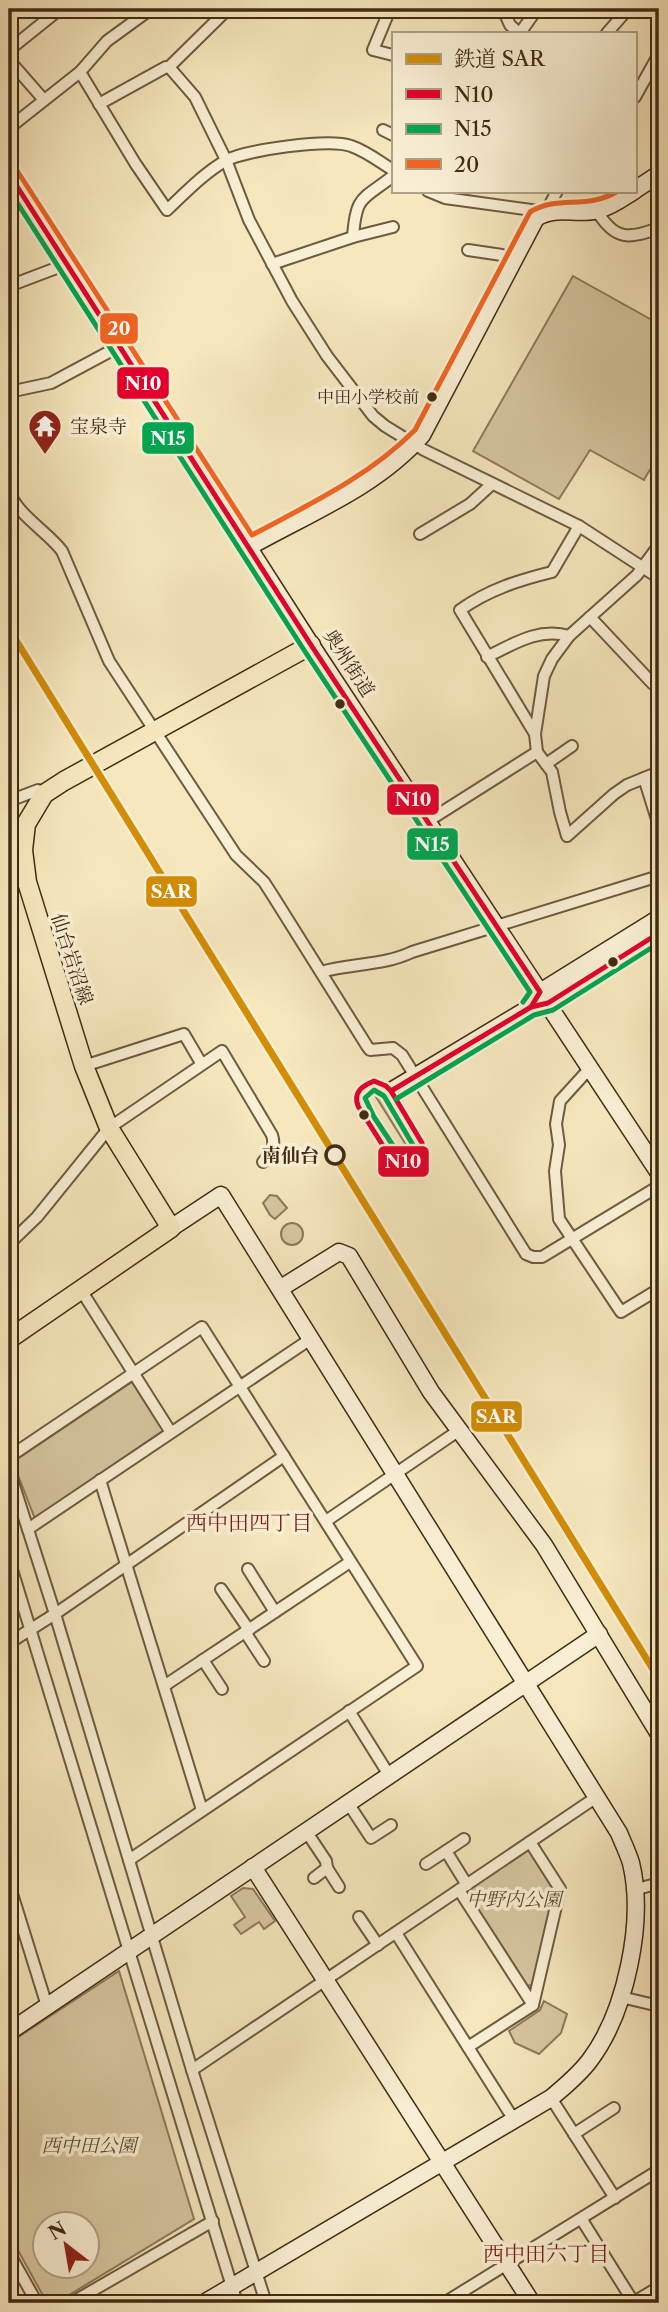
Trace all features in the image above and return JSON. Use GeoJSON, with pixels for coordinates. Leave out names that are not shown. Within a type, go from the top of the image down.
{"type":"FeatureCollection","features":[{"type":"Feature","properties":{"kind":"main road","name":"仙台岩沼線"},"geometry":{"type":"LineString","coordinates":[[172,1228],[109,1128],[84,1066],[33,905],[23,850],[26,824],[44,794],[311,645]]}},
{"type":"Feature","properties":{"kind":"main road"},"geometry":{"type":"LineString","coordinates":[[9,1339],[172,1228]]}},
{"type":"Feature","properties":{"kind":"street"},"geometry":{"type":"LineString","coordinates":[[9,50],[60,9]]}},
{"type":"Feature","properties":{"kind":"street"},"geometry":{"type":"LineString","coordinates":[[9,128],[80,72],[107,41],[151,9]]}},
{"type":"Feature","properties":{"kind":"street"},"geometry":{"type":"LineString","coordinates":[[99,104],[166,66],[169,67],[228,9]]}},
{"type":"Feature","properties":{"kind":"street"},"geometry":{"type":"LineString","coordinates":[[390,9],[373,50],[392,55]]}},
{"type":"Feature","properties":{"kind":"street"},"geometry":{"type":"LineString","coordinates":[[509,9],[506,16],[510,25],[518,32]]}},
{"type":"Feature","properties":{"kind":"street"},"geometry":{"type":"LineString","coordinates":[[520,32],[537,9]]}},
{"type":"Feature","properties":{"kind":"street"},"geometry":{"type":"LineString","coordinates":[[608,32],[628,9]]}},
{"type":"Feature","properties":{"kind":"street"},"geometry":{"type":"LineString","coordinates":[[636,96],[655,73],[659,54]]}},
{"type":"Feature","properties":{"kind":"street"},"geometry":{"type":"LineString","coordinates":[[9,60],[44,100]]}},
{"type":"Feature","properties":{"kind":"street"},"geometry":{"type":"LineString","coordinates":[[169,67],[195,97],[226,160],[249,220],[292,301],[327,356],[373,416],[414,444],[579,526],[659,578]]}},
{"type":"Feature","properties":{"kind":"street"},"geometry":{"type":"LineString","coordinates":[[80,72],[167,210],[226,160],[248,153],[285,147],[342,144],[353,146],[392,169]]}},
{"type":"Feature","properties":{"kind":"street","name":"奥州街道"},"geometry":{"type":"LineString","coordinates":[[9,174],[311,645],[659,1173]]}},
{"type":"Feature","properties":{"kind":"street"},"geometry":{"type":"LineString","coordinates":[[636,189],[659,174]]}},
{"type":"Feature","properties":{"kind":"street"},"geometry":{"type":"LineString","coordinates":[[354,237],[355,213],[363,197],[392,177]]}},
{"type":"Feature","properties":{"kind":"street"},"geometry":{"type":"LineString","coordinates":[[430,192],[445,198],[545,212],[597,211],[631,192]]}},
{"type":"Feature","properties":{"kind":"street"},"geometry":{"type":"LineString","coordinates":[[249,547],[365,483],[389,467],[422,435],[536,218],[545,212],[556,192]]}},
{"type":"Feature","properties":{"kind":"street"},"geometry":{"type":"LineString","coordinates":[[597,211],[611,230],[625,236],[638,236],[659,228]]}},
{"type":"Feature","properties":{"kind":"street"},"geometry":{"type":"LineString","coordinates":[[272,264],[393,227]]}},
{"type":"Feature","properties":{"kind":"street"},"geometry":{"type":"LineString","coordinates":[[468,250],[502,254],[510,265]]}},
{"type":"Feature","properties":{"kind":"street"},"geometry":{"type":"LineString","coordinates":[[9,286],[67,264]]}},
{"type":"Feature","properties":{"kind":"street"},"geometry":{"type":"LineString","coordinates":[[9,392],[51,383],[120,346]]}},
{"type":"Feature","properties":{"kind":"street"},"geometry":{"type":"LineString","coordinates":[[420,534],[470,504],[492,484]]}},
{"type":"Feature","properties":{"kind":"street"},"geometry":{"type":"LineString","coordinates":[[9,491],[21,510],[52,538],[62,551],[109,661],[236,855],[264,882],[370,1050],[393,1048],[402,1055],[526,1254],[542,1257],[659,1186]]}},
{"type":"Feature","properties":{"kind":"street"},"geometry":{"type":"LineString","coordinates":[[535,734],[460,610],[512,582],[552,572],[579,526]]}},
{"type":"Feature","properties":{"kind":"street"},"geometry":{"type":"LineString","coordinates":[[659,545],[637,575],[569,636],[544,676],[535,734],[537,752],[555,782],[567,836],[614,794],[659,772]]}},
{"type":"Feature","properties":{"kind":"street"},"geometry":{"type":"LineString","coordinates":[[590,617],[653,684]]}},
{"type":"Feature","properties":{"kind":"street"},"geometry":{"type":"LineString","coordinates":[[487,657],[521,640],[543,633],[558,632],[569,636]]}},
{"type":"Feature","properties":{"kind":"street"},"geometry":{"type":"LineString","coordinates":[[546,764],[572,746]]}},
{"type":"Feature","properties":{"kind":"street"},"geometry":{"type":"LineString","coordinates":[[428,821],[537,752]]}},
{"type":"Feature","properties":{"kind":"street"},"geometry":{"type":"LineString","coordinates":[[644,778],[659,826]]}},
{"type":"Feature","properties":{"kind":"street"},"geometry":{"type":"LineString","coordinates":[[9,801],[38,790],[44,794]]}},
{"type":"Feature","properties":{"kind":"street"},"geometry":{"type":"LineString","coordinates":[[321,972],[395,960],[412,952],[659,876]]}},
{"type":"Feature","properties":{"kind":"street"},"geometry":{"type":"LineString","coordinates":[[391,1091],[531,1007],[659,918]]}},
{"type":"Feature","properties":{"kind":"street"},"geometry":{"type":"LineString","coordinates":[[544,998],[659,933]]}},
{"type":"Feature","properties":{"kind":"street"},"geometry":{"type":"LineString","coordinates":[[84,1066],[184,1034],[201,1063]]}},
{"type":"Feature","properties":{"kind":"street"},"geometry":{"type":"LineString","coordinates":[[9,1244],[37,1217],[109,1128],[222,1051],[272,1135],[272,1150],[263,1162]]}},
{"type":"Feature","properties":{"kind":"street"},"geometry":{"type":"LineString","coordinates":[[590,1068],[560,1101],[556,1124],[559,1146],[555,1171],[559,1219],[621,1312],[659,1289]]}},
{"type":"Feature","properties":{"kind":"street"},"geometry":{"type":"LineString","coordinates":[[172,1228],[221,1195],[598,1796],[619,1833],[631,1863],[636,1919],[621,1997],[609,2028],[590,2061],[551,2098],[204,2303]]}},
{"type":"Feature","properties":{"kind":"street"},"geometry":{"type":"LineString","coordinates":[[281,1288],[339,1252],[346,1254],[431,1392],[544,1545],[659,1734]]}},
{"type":"Feature","properties":{"kind":"street"},"geometry":{"type":"LineString","coordinates":[[81,1290],[170,1432]]}},
{"type":"Feature","properties":{"kind":"street"},"geometry":{"type":"LineString","coordinates":[[9,1457],[202,1327],[416,1667],[129,1860]]}},
{"type":"Feature","properties":{"kind":"street"},"geometry":{"type":"LineString","coordinates":[[28,1529],[312,1338]]}},
{"type":"Feature","properties":{"kind":"street"},"geometry":{"type":"LineString","coordinates":[[326,1521],[458,1431]]}},
{"type":"Feature","properties":{"kind":"street"},"geometry":{"type":"LineString","coordinates":[[9,1643],[284,1457]]}},
{"type":"Feature","properties":{"kind":"street"},"geometry":{"type":"LineString","coordinates":[[9,1470],[266,2303]]}},
{"type":"Feature","properties":{"kind":"street"},"geometry":{"type":"LineString","coordinates":[[100,1480],[202,1810]]}},
{"type":"Feature","properties":{"kind":"street"},"geometry":{"type":"LineString","coordinates":[[9,1560],[237,2303]]}},
{"type":"Feature","properties":{"kind":"street"},"geometry":{"type":"LineString","coordinates":[[164,1686],[350,1562]]}},
{"type":"Feature","properties":{"kind":"street"},"geometry":{"type":"LineString","coordinates":[[248,1569],[275,1612]]}},
{"type":"Feature","properties":{"kind":"street"},"geometry":{"type":"LineString","coordinates":[[221,1589],[264,1661]]}},
{"type":"Feature","properties":{"kind":"street"},"geometry":{"type":"LineString","coordinates":[[9,2032],[599,1634]]}},
{"type":"Feature","properties":{"kind":"street"},"geometry":{"type":"LineString","coordinates":[[203,1660],[222,1689]]}},
{"type":"Feature","properties":{"kind":"street"},"geometry":{"type":"LineString","coordinates":[[349,1711],[389,1775]]}},
{"type":"Feature","properties":{"kind":"street"},"geometry":{"type":"LineString","coordinates":[[192,2070],[598,1796]]}},
{"type":"Feature","properties":{"kind":"street"},"geometry":{"type":"LineString","coordinates":[[348,1803],[371,1838],[391,1825]]}},
{"type":"Feature","properties":{"kind":"street"},"geometry":{"type":"LineString","coordinates":[[306,1831],[339,1887]]}},
{"type":"Feature","properties":{"kind":"street"},"geometry":{"type":"LineString","coordinates":[[426,1864],[464,1839]]}},
{"type":"Feature","properties":{"kind":"street"},"geometry":{"type":"LineString","coordinates":[[468,2047],[533,2005],[560,1889],[530,1842]]}},
{"type":"Feature","properties":{"kind":"street"},"geometry":{"type":"LineString","coordinates":[[446,1851],[463,1887],[533,2005]]}},
{"type":"Feature","properties":{"kind":"street"},"geometry":{"type":"LineString","coordinates":[[253,1867],[532,2303]]}},
{"type":"Feature","properties":{"kind":"street"},"geometry":{"type":"LineString","coordinates":[[314,1878],[327,1868]]}},
{"type":"Feature","properties":{"kind":"street"},"geometry":{"type":"LineString","coordinates":[[634,1890],[659,1883]]}},
{"type":"Feature","properties":{"kind":"street"},"geometry":{"type":"LineString","coordinates":[[9,1884],[13,1913],[47,2006]]}},
{"type":"Feature","properties":{"kind":"street"},"geometry":{"type":"LineString","coordinates":[[359,1917],[378,1945]]}},
{"type":"Feature","properties":{"kind":"street"},"geometry":{"type":"LineString","coordinates":[[396,1933],[513,2119]]}},
{"type":"Feature","properties":{"kind":"street"},"geometry":{"type":"LineString","coordinates":[[621,1997],[659,2006]]}},
{"type":"Feature","properties":{"kind":"street"},"geometry":{"type":"LineString","coordinates":[[551,2098],[615,2198]]}},
{"type":"Feature","properties":{"kind":"street"},"geometry":{"type":"LineString","coordinates":[[574,2134],[614,2108]]}},
{"type":"Feature","properties":{"kind":"street"},"geometry":{"type":"LineString","coordinates":[[444,2303],[508,2266],[659,2170]]}},
{"type":"Feature","properties":{"kind":"street"},"geometry":{"type":"LineString","coordinates":[[582,2220],[634,2303],[659,2287]]}},
{"type":"Feature","properties":{"kind":"street"},"geometry":{"type":"LineString","coordinates":[[71,2303],[213,2221]]}},
{"type":"Feature","properties":{"kind":"street"},"geometry":{"type":"LineString","coordinates":[[9,2253],[37,2303]]}},
{"type":"Feature","properties":{"kind":"green space"},"geometry":{"type":"Polygon","coordinates":[[[573,276],[659,324],[659,454],[644,480],[590,450],[559,499],[473,451],[573,276]]]}},
{"type":"Feature","properties":{"kind":"green space"},"geometry":{"type":"Polygon","coordinates":[[[376,1088],[412,1142],[410,1146],[406,1145],[373,1092],[376,1088]]]}},
{"type":"Feature","properties":{"kind":"green space"},"geometry":{"type":"Polygon","coordinates":[[[270,1195],[277,1196],[287,1208],[275,1219],[263,1203],[270,1195]]]}},
{"type":"Feature","properties":{"kind":"green space"},"geometry":{"type":"Polygon","coordinates":[[[292,1223],[302,1230],[303,1234],[296,1244],[292,1245],[282,1238],[281,1234],[288,1224],[292,1223]]]}},
{"type":"Feature","properties":{"kind":"green space"},"geometry":{"type":"Polygon","coordinates":[[[132,1382],[164,1430],[35,1519],[13,1462],[132,1382]]]}},
{"type":"Feature","properties":{"kind":"green space","name":"中野内公園"},"geometry":{"type":"Polygon","coordinates":[[[529,1849],[554,1891],[532,1985],[525,1986],[468,1893],[470,1887],[529,1849]]]}},
{"type":"Feature","properties":{"kind":"green space"},"geometry":{"type":"Polygon","coordinates":[[[243,1888],[253,1889],[275,1921],[264,1929],[259,1922],[241,1934],[234,1925],[245,1917],[231,1896],[243,1888]]]}},
{"type":"Feature","properties":{"kind":"green space","name":"西中田公園"},"geometry":{"type":"Polygon","coordinates":[[[119,1971],[194,2219],[102,2275],[102,2210],[32,2210],[32,2276],[9,2234],[9,2043],[119,1971]]]}},
{"type":"Feature","properties":{"kind":"green space"},"geometry":{"type":"Polygon","coordinates":[[[544,2001],[567,2014],[561,2033],[539,2054],[515,2043],[509,2031],[540,2010],[544,2001]]]}},
{"type":"Feature","properties":{"kind":"green space","name":"西中田公園"},"geometry":{"type":"Polygon","coordinates":[[[34,2280],[94,2280],[56,2303],[47,2303],[34,2280]]]}},
{"type":"Feature","properties":{"kind":"rail line","name":"SAR"},"geometry":{"type":"LineString","coordinates":[[9,629],[659,1679]]}},
{"type":"Feature","properties":{"kind":"transit line","name":"20"},"geometry":{"type":"LineString","coordinates":[[16,169],[252,535],[358,476],[415,430],[530,212],[552,204],[595,200],[616,192]]}},
{"type":"Feature","properties":{"kind":"transit line","name":"N10"},"geometry":{"type":"LineString","coordinates":[[9,174],[311,645],[540,992],[531,1007]]}},
{"type":"Feature","properties":{"kind":"transit line","name":"N15"},"geometry":{"type":"LineString","coordinates":[[9,190],[304,650],[530,992],[523,1002]]}},
{"type":"Feature","properties":{"kind":"transit line","name":"N10"},"geometry":{"type":"LineString","coordinates":[[391,1091],[531,1007],[548,1003],[659,933]]}},
{"type":"Feature","properties":{"kind":"transit line","name":"N15"},"geometry":{"type":"LineString","coordinates":[[396,1099],[534,1015],[553,1010],[659,943]]}},
{"type":"Feature","properties":{"kind":"transit line","name":"N10"},"geometry":{"type":"LineString","coordinates":[[374,1081],[391,1091],[422,1143],[412,1159],[403,1162],[392,1160],[358,1106],[357,1097],[360,1090],[374,1081]]}},
{"type":"Feature","properties":{"kind":"transit line","name":"N15"},"geometry":{"type":"LineString","coordinates":[[374,1090],[384,1096],[413,1145],[407,1152],[398,1153],[374,1117],[365,1098],[374,1090]]}},
{"type":"Feature","properties":{"kind":"place","name":"中田小学校前"},"geometry":{"type":"Point","coordinates":[432,397]}},
{"type":"Feature","properties":{"kind":"place","name":"宝泉寺"},"geometry":{"type":"Point","coordinates":[45,456]}},
{"type":"Feature","properties":{"kind":"place","name":"南仙台"},"geometry":{"type":"Point","coordinates":[335,1155]}},
{"type":"Feature","properties":{"kind":"district","name":"西中田四丁目"},"geometry":{"type":"Point","coordinates":[249,1522]}},
{"type":"Feature","properties":{"kind":"district","name":"西中田六丁目"},"geometry":{"type":"Point","coordinates":[546,2253]}}]}
